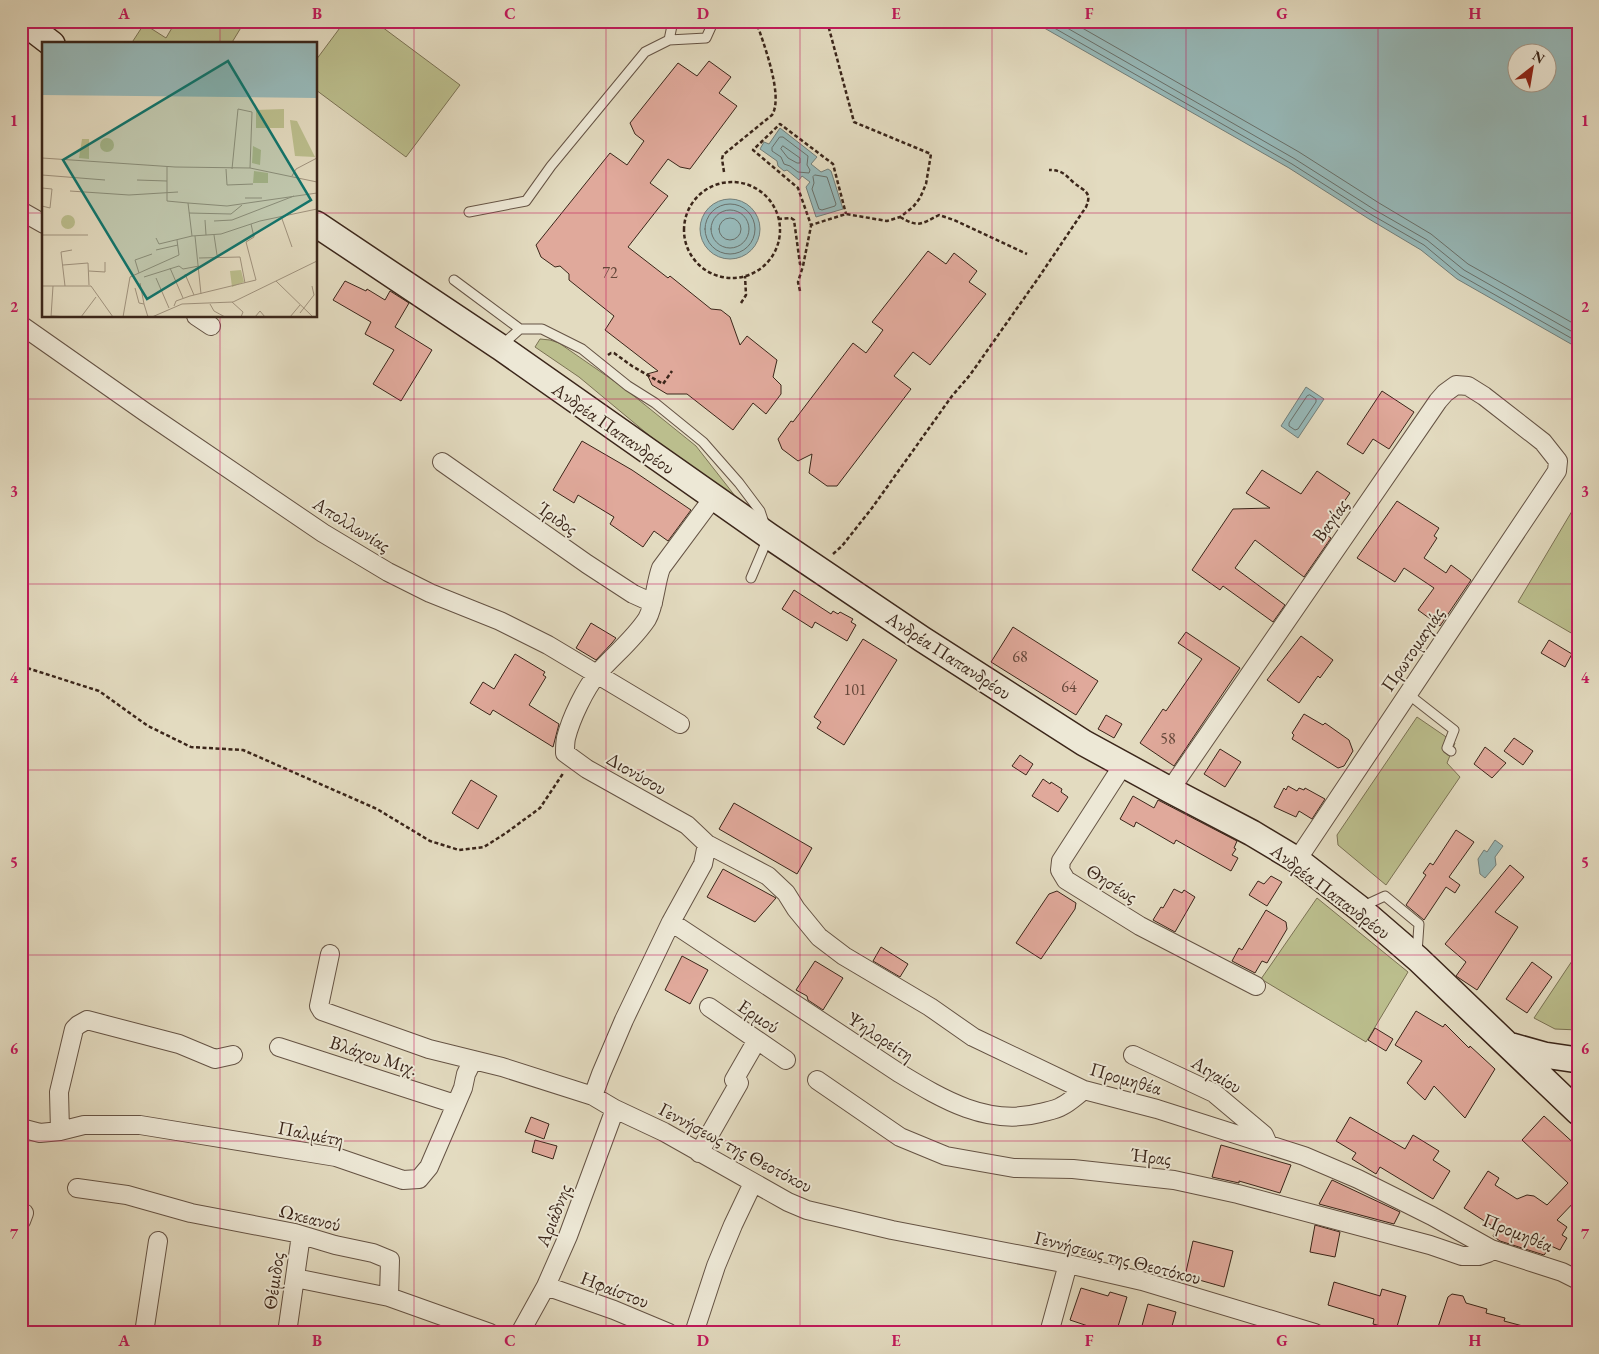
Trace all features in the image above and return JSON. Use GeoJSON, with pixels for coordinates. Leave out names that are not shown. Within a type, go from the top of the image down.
{"type":"FeatureCollection","features":[{"type":"Feature","properties":{"kind":"main road"},"geometry":{"type":"LineString","coordinates":[[22,21],[49,42]]}},
{"type":"Feature","properties":{"kind":"main road","name":"Ανδρέα Παπανδρέου"},"geometry":{"type":"LineString","coordinates":[[318,225],[500,347],[713,498],[922,639],[1084,743],[1252,833],[1297,860],[1359,908],[1517,1044],[1574,1101]]}},
{"type":"Feature","properties":{"kind":"main road"},"geometry":{"type":"LineString","coordinates":[[1517,1044],[1544,1055],[1578,1060]]}},
{"type":"Feature","properties":{"kind":"street"},"geometry":{"type":"LineString","coordinates":[[21,211],[42,223]]}},
{"type":"Feature","properties":{"kind":"street"},"geometry":{"type":"LineString","coordinates":[[199,318],[211,326]]}},
{"type":"Feature","properties":{"kind":"street","name":"Απολλωνίας"},"geometry":{"type":"LineString","coordinates":[[21,324],[145,412],[323,533],[388,572],[430,593],[500,621],[548,644],[680,724]]}},
{"type":"Feature","properties":{"kind":"street","name":"Βαγίας"},"geometry":{"type":"LineString","coordinates":[[1170,790],[1445,393],[1456,385],[1468,386],[1484,396],[1543,442],[1558,461]]}},
{"type":"Feature","properties":{"kind":"street","name":"Πρωτομαγιάς"},"geometry":{"type":"LineString","coordinates":[[1297,860],[1550,483],[1557,471],[1558,461]]}},
{"type":"Feature","properties":{"kind":"street","name":"Ίριδος"},"geometry":{"type":"LineString","coordinates":[[442,462],[587,564],[633,594],[653,602]]}},
{"type":"Feature","properties":{"kind":"street"},"geometry":{"type":"LineString","coordinates":[[565,753],[565,740],[586,692],[597,675],[640,629],[648,617],[661,568],[713,498]]}},
{"type":"Feature","properties":{"kind":"street","name":"Διονύσου"},"geometry":{"type":"LineString","coordinates":[[565,753],[587,769],[687,825],[707,844]]}},
{"type":"Feature","properties":{"kind":"street","name":"Θησέως"},"geometry":{"type":"LineString","coordinates":[[1123,765],[1060,861],[1060,870],[1066,880],[1140,926],[1256,986]]}},
{"type":"Feature","properties":{"kind":"street"},"geometry":{"type":"LineString","coordinates":[[593,1096],[600,1074],[624,1020],[702,864],[707,844]]}},
{"type":"Feature","properties":{"kind":"street","name":"Προμηθέα"},"geometry":{"type":"LineString","coordinates":[[707,844],[768,876],[786,892],[819,937],[844,956],[930,1007],[973,1037],[1084,1090],[1157,1110],[1304,1156],[1358,1179],[1432,1216],[1491,1249],[1562,1272],[1578,1280]]}},
{"type":"Feature","properties":{"kind":"street","name":"Ψηλορείτη"},"geometry":{"type":"LineString","coordinates":[[672,922],[899,1073],[923,1088],[967,1108],[993,1117],[1021,1117],[1063,1106],[1084,1090]]}},
{"type":"Feature","properties":{"kind":"street","name":"Γεννήσεως της Θεοτόκου"},"geometry":{"type":"LineString","coordinates":[[330,954],[319,1006],[322,1011],[429,1049],[502,1067],[593,1096],[615,1109],[664,1132],[788,1202],[807,1210],[1142,1281],[1315,1333]]}},
{"type":"Feature","properties":{"kind":"street","name":"Ερμού"},"geometry":{"type":"LineString","coordinates":[[708,1007],[786,1060]]}},
{"type":"Feature","properties":{"kind":"street"},"geometry":{"type":"LineString","coordinates":[[21,1128],[40,1133],[61,1131],[59,1092],[74,1029],[87,1020],[179,1044],[215,1059],[233,1056]]}},
{"type":"Feature","properties":{"kind":"street"},"geometry":{"type":"LineString","coordinates":[[700,1153],[739,1083],[734,1080],[757,1040]]}},
{"type":"Feature","properties":{"kind":"street"},"geometry":{"type":"LineString","coordinates":[[1517,1044],[1578,1051]]}},
{"type":"Feature","properties":{"kind":"street","name":"Βλάχου Μιχ."},"geometry":{"type":"LineString","coordinates":[[279,1047],[455,1104]]}},
{"type":"Feature","properties":{"kind":"street","name":"Αιγαίου"},"geometry":{"type":"LineString","coordinates":[[1134,1055],[1214,1093],[1264,1135],[1268,1144]]}},
{"type":"Feature","properties":{"kind":"street","name":"Παλμέτη"},"geometry":{"type":"LineString","coordinates":[[61,1131],[84,1125],[140,1125],[336,1157],[403,1180],[419,1179],[429,1166],[473,1060]]}},
{"type":"Feature","properties":{"kind":"street","name":"Ήρας"},"geometry":{"type":"LineString","coordinates":[[817,1080],[900,1137],[946,1156],[1014,1168],[1073,1169],[1174,1180],[1223,1190],[1430,1244],[1462,1256],[1479,1256],[1488,1253],[1491,1249]]}},
{"type":"Feature","properties":{"kind":"street","name":"Αριάδνης"},"geometry":{"type":"LineString","coordinates":[[520,1333],[546,1286],[568,1236],[615,1109]]}},
{"type":"Feature","properties":{"kind":"street"},"geometry":{"type":"LineString","coordinates":[[694,1333],[716,1266],[753,1183]]}},
{"type":"Feature","properties":{"kind":"street","name":"Ωκεανού"},"geometry":{"type":"LineString","coordinates":[[77,1188],[127,1195],[191,1213],[301,1235],[373,1253],[390,1260],[389,1297]]}},
{"type":"Feature","properties":{"kind":"street","name":"Θέμιδος"},"geometry":{"type":"LineString","coordinates":[[287,1333],[301,1235]]}},
{"type":"Feature","properties":{"kind":"street"},"geometry":{"type":"LineString","coordinates":[[144,1333],[158,1241]]}},
{"type":"Feature","properties":{"kind":"street"},"geometry":{"type":"LineString","coordinates":[[1049,1333],[1068,1264]]}},
{"type":"Feature","properties":{"kind":"street"},"geometry":{"type":"LineString","coordinates":[[294,1278],[389,1297],[490,1333]]}},
{"type":"Feature","properties":{"kind":"street","name":"Ηφαίστου"},"geometry":{"type":"LineString","coordinates":[[546,1286],[614,1310],[669,1333]]}},
{"type":"Feature","properties":{"kind":"lane"},"geometry":{"type":"LineString","coordinates":[[669,40],[673,21]]}},
{"type":"Feature","properties":{"kind":"lane"},"geometry":{"type":"LineString","coordinates":[[469,212],[526,201],[551,166],[645,52],[669,40],[706,38],[711,27]]}},
{"type":"Feature","properties":{"kind":"lane"},"geometry":{"type":"LineString","coordinates":[[454,280],[520,329],[542,329],[582,350],[628,386],[655,403],[703,442],[739,483],[760,511],[769,536],[751,578]]}},
{"type":"Feature","properties":{"kind":"lane"},"geometry":{"type":"LineString","coordinates":[[500,347],[520,329]]}},
{"type":"Feature","properties":{"kind":"lane"},"geometry":{"type":"LineString","coordinates":[[1408,694],[1454,730],[1447,748],[1451,751]]}},
{"type":"Feature","properties":{"kind":"path"},"geometry":{"type":"LineString","coordinates":[[724,172],[723,155],[772,115],[775,110],[774,82],[756,21]]}},
{"type":"Feature","properties":{"kind":"path"},"geometry":{"type":"LineString","coordinates":[[811,225],[846,214],[887,221],[900,216],[913,207],[920,198],[926,184],[930,154],[854,122],[827,21]]}},
{"type":"Feature","properties":{"kind":"path"},"geometry":{"type":"LineString","coordinates":[[800,291],[798,282],[811,225],[798,188],[753,150],[780,124],[832,164],[846,214]]}},
{"type":"Feature","properties":{"kind":"path"},"geometry":{"type":"LineString","coordinates":[[830,558],[872,508],[952,396],[970,375],[1086,207],[1089,200],[1087,192],[1064,173],[1057,170],[1049,170]]}},
{"type":"Feature","properties":{"kind":"path"},"geometry":{"type":"LineString","coordinates":[[738,182],[753,187],[766,196],[775,210],[778,219],[780,225],[779,241],[773,255],[763,267],[749,275],[734,279],[718,277],[704,270],[692,258],[685,244],[683,228],[686,212],[695,199],[707,188],[722,183],[738,182]]}},
{"type":"Feature","properties":{"kind":"path"},"geometry":{"type":"LineString","coordinates":[[900,216],[912,224],[920,224],[939,215],[954,220],[1027,254]]}},
{"type":"Feature","properties":{"kind":"path"},"geometry":{"type":"LineString","coordinates":[[778,219],[791,218],[794,220],[800,264],[803,266]]}},
{"type":"Feature","properties":{"kind":"path"},"geometry":{"type":"LineString","coordinates":[[741,303],[746,295],[745,276]]}},
{"type":"Feature","properties":{"kind":"path"},"geometry":{"type":"LineString","coordinates":[[608,359],[608,354],[614,353],[663,384],[672,371]]}},
{"type":"Feature","properties":{"kind":"path"},"geometry":{"type":"LineString","coordinates":[[21,666],[99,691],[148,726],[191,747],[243,750],[378,809],[430,841],[459,850],[484,847],[540,808],[562,775],[565,753]]}},
{"type":"Feature","properties":{"kind":"green space"},"geometry":{"type":"Polygon","coordinates":[[[176,21],[245,21],[232,42],[132,42],[144,24],[166,38],[176,21]]]}},
{"type":"Feature","properties":{"kind":"green space"},"geometry":{"type":"Polygon","coordinates":[[[345,21],[374,21],[460,85],[406,157],[318,91],[318,57],[345,21]]]}},
{"type":"Feature","properties":{"kind":"green space"},"geometry":{"type":"Polygon","coordinates":[[[540,339],[559,343],[624,388],[696,446],[739,501],[656,441],[579,377],[535,347],[540,339]]]}},
{"type":"Feature","properties":{"kind":"green space"},"geometry":{"type":"Polygon","coordinates":[[[1578,501],[1578,637],[1518,602],[1578,501]]]}},
{"type":"Feature","properties":{"kind":"green space"},"geometry":{"type":"Polygon","coordinates":[[[1417,717],[1455,743],[1447,763],[1460,777],[1386,885],[1338,845],[1337,835],[1417,717]]]}},
{"type":"Feature","properties":{"kind":"green space"},"geometry":{"type":"Polygon","coordinates":[[[1317,898],[1408,972],[1366,1042],[1261,979],[1317,898]]]}},
{"type":"Feature","properties":{"kind":"green space"},"geometry":{"type":"Polygon","coordinates":[[[1578,952],[1578,1030],[1555,1029],[1534,1018],[1578,952]]]}},
{"type":"Feature","properties":{"kind":"water"},"geometry":{"type":"Polygon","coordinates":[[[1032,21],[1578,21],[1578,348],[1457,279],[1421,250],[1289,168],[1032,21]]]}},
{"type":"Feature","properties":{"kind":"water"},"geometry":{"type":"Polygon","coordinates":[[[780,128],[817,157],[811,164],[821,172],[828,169],[831,171],[843,209],[816,217],[806,187],[810,182],[802,176],[799,180],[787,170],[784,171],[778,166],[777,161],[760,149],[764,142],[769,144],[780,128]]]}},
{"type":"Feature","properties":{"kind":"water"},"geometry":{"type":"Polygon","coordinates":[[[730,199],[747,204],[755,212],[760,229],[755,246],[747,254],[730,259],[713,254],[705,246],[700,229],[705,212],[713,204],[730,199]]]}},
{"type":"Feature","properties":{"kind":"water"},"geometry":{"type":"Polygon","coordinates":[[[1306,387],[1324,399],[1298,438],[1281,426],[1306,387]]]}},
{"type":"Feature","properties":{"kind":"water"},"geometry":{"type":"Polygon","coordinates":[[[1495,840],[1503,846],[1495,857],[1496,865],[1485,878],[1480,874],[1478,859],[1484,850],[1487,852],[1495,840]]]}},
{"type":"Feature","properties":{"kind":"building"},"geometry":{"type":"Polygon","coordinates":[[[709,61],[731,77],[719,93],[737,106],[690,169],[680,167],[668,159],[650,183],[668,196],[628,247],[668,278],[670,276],[711,309],[721,310],[730,317],[740,345],[747,336],[777,360],[773,377],[781,385],[781,394],[766,414],[753,403],[733,430],[687,394],[667,394],[652,385],[647,374],[658,371],[605,330],[614,316],[569,280],[569,274],[560,266],[555,267],[541,257],[536,245],[610,153],[627,165],[644,141],[635,134],[630,123],[678,63],[697,76],[709,61]]]}},
{"type":"Feature","properties":{"kind":"building"},"geometry":{"type":"Polygon","coordinates":[[[928,251],[946,264],[954,253],[977,271],[969,282],[986,294],[930,365],[913,352],[894,376],[911,389],[837,486],[827,486],[809,473],[812,454],[798,461],[782,449],[778,439],[853,343],[866,353],[883,330],[872,322],[928,251]]]}},
{"type":"Feature","properties":{"kind":"building"},"geometry":{"type":"Polygon","coordinates":[[[345,281],[366,291],[367,289],[385,300],[390,291],[409,303],[395,327],[432,350],[401,401],[373,384],[394,350],[365,334],[371,322],[333,300],[345,281]]]}},
{"type":"Feature","properties":{"kind":"building"},"geometry":{"type":"Polygon","coordinates":[[[1382,391],[1414,412],[1389,449],[1373,439],[1363,454],[1347,444],[1382,391]]]}},
{"type":"Feature","properties":{"kind":"building"},"geometry":{"type":"Polygon","coordinates":[[[582,441],[632,470],[691,510],[668,541],[654,531],[643,547],[610,524],[614,517],[578,495],[574,503],[553,490],[582,441]]]}},
{"type":"Feature","properties":{"kind":"building"},"geometry":{"type":"Polygon","coordinates":[[[1262,470],[1301,494],[1317,471],[1350,493],[1323,533],[1331,538],[1304,577],[1255,540],[1235,568],[1285,605],[1273,622],[1223,586],[1220,590],[1192,570],[1233,509],[1270,508],[1246,493],[1262,470]]]}},
{"type":"Feature","properties":{"kind":"building"},"geometry":{"type":"Polygon","coordinates":[[[1397,501],[1439,528],[1434,536],[1437,538],[1424,558],[1446,573],[1451,565],[1471,580],[1440,626],[1418,610],[1434,588],[1404,568],[1395,582],[1357,558],[1397,501]]]}},
{"type":"Feature","properties":{"kind":"building"},"geometry":{"type":"Polygon","coordinates":[[[794,590],[831,614],[833,611],[838,614],[840,612],[853,619],[851,622],[856,625],[847,641],[815,622],[812,628],[782,609],[794,590]]]}},
{"type":"Feature","properties":{"kind":"building"},"geometry":{"type":"Polygon","coordinates":[[[591,623],[616,638],[596,660],[576,648],[591,623]]]}},
{"type":"Feature","properties":{"kind":"building"},"geometry":{"type":"Polygon","coordinates":[[[1013,627],[1098,681],[1076,715],[991,662],[1013,627]]]}},
{"type":"Feature","properties":{"kind":"building"},"geometry":{"type":"Polygon","coordinates":[[[1186,632],[1240,668],[1174,766],[1140,743],[1163,709],[1166,711],[1202,659],[1178,643],[1186,632]]]}},
{"type":"Feature","properties":{"kind":"building"},"geometry":{"type":"Polygon","coordinates":[[[1301,636],[1333,660],[1320,678],[1318,676],[1299,703],[1267,680],[1301,636]]]}},
{"type":"Feature","properties":{"kind":"building"},"geometry":{"type":"Polygon","coordinates":[[[863,639],[897,660],[844,745],[817,728],[821,722],[814,717],[863,639]]]}},
{"type":"Feature","properties":{"kind":"building"},"geometry":{"type":"Polygon","coordinates":[[[1549,640],[1572,654],[1565,667],[1541,653],[1549,640]]]}},
{"type":"Feature","properties":{"kind":"building"},"geometry":{"type":"Polygon","coordinates":[[[515,654],[545,672],[543,675],[546,677],[529,705],[559,724],[553,747],[493,710],[490,715],[470,703],[483,682],[494,689],[515,654]]]}},
{"type":"Feature","properties":{"kind":"building"},"geometry":{"type":"Polygon","coordinates":[[[1304,714],[1323,725],[1325,723],[1349,740],[1353,751],[1344,766],[1338,768],[1292,739],[1294,735],[1292,733],[1304,714]]]}},
{"type":"Feature","properties":{"kind":"building"},"geometry":{"type":"Polygon","coordinates":[[[1106,715],[1122,724],[1114,738],[1098,729],[1106,715]]]}},
{"type":"Feature","properties":{"kind":"building"},"geometry":{"type":"Polygon","coordinates":[[[1514,738],[1533,751],[1523,765],[1504,751],[1514,738]]]}},
{"type":"Feature","properties":{"kind":"building"},"geometry":{"type":"Polygon","coordinates":[[[1485,747],[1506,763],[1492,778],[1474,764],[1485,747]]]}},
{"type":"Feature","properties":{"kind":"building"},"geometry":{"type":"Polygon","coordinates":[[[1220,749],[1241,762],[1225,787],[1204,774],[1220,749]]]}},
{"type":"Feature","properties":{"kind":"building"},"geometry":{"type":"Polygon","coordinates":[[[1020,755],[1033,764],[1026,775],[1012,766],[1020,755]]]}},
{"type":"Feature","properties":{"kind":"building"},"geometry":{"type":"Polygon","coordinates":[[[1043,779],[1062,789],[1061,792],[1068,797],[1058,812],[1032,796],[1043,779]]]}},
{"type":"Feature","properties":{"kind":"building"},"geometry":{"type":"Polygon","coordinates":[[[471,780],[497,796],[478,829],[452,813],[471,780]]]}},
{"type":"Feature","properties":{"kind":"building"},"geometry":{"type":"Polygon","coordinates":[[[1288,786],[1297,791],[1299,788],[1304,790],[1305,788],[1325,799],[1312,819],[1299,811],[1296,817],[1274,807],[1284,788],[1286,790],[1288,786]]]}},
{"type":"Feature","properties":{"kind":"building"},"geometry":{"type":"Polygon","coordinates":[[[1133,796],[1154,808],[1158,800],[1237,841],[1234,848],[1236,849],[1232,855],[1238,858],[1231,871],[1176,840],[1174,844],[1136,822],[1134,827],[1120,819],[1133,796]]]}},
{"type":"Feature","properties":{"kind":"building"},"geometry":{"type":"Polygon","coordinates":[[[734,803],[812,848],[797,874],[719,829],[734,803]]]}},
{"type":"Feature","properties":{"kind":"building"},"geometry":{"type":"Polygon","coordinates":[[[1456,830],[1474,842],[1449,877],[1460,885],[1455,893],[1446,887],[1424,920],[1406,905],[1426,875],[1423,873],[1430,863],[1433,865],[1456,830]]]}},
{"type":"Feature","properties":{"kind":"building"},"geometry":{"type":"Polygon","coordinates":[[[1510,865],[1524,877],[1495,912],[1518,927],[1477,990],[1456,976],[1466,962],[1445,944],[1510,865]]]}},
{"type":"Feature","properties":{"kind":"building"},"geometry":{"type":"Polygon","coordinates":[[[723,869],[776,898],[755,922],[707,897],[723,869]]]}},
{"type":"Feature","properties":{"kind":"building"},"geometry":{"type":"Polygon","coordinates":[[[1271,876],[1282,882],[1267,906],[1249,895],[1258,881],[1264,884],[1271,876]]]}},
{"type":"Feature","properties":{"kind":"building"},"geometry":{"type":"Polygon","coordinates":[[[1174,889],[1182,893],[1184,890],[1195,897],[1175,932],[1153,920],[1161,907],[1163,908],[1174,889]]]}},
{"type":"Feature","properties":{"kind":"building"},"geometry":{"type":"Polygon","coordinates":[[[1057,891],[1076,903],[1075,909],[1041,959],[1016,943],[1049,894],[1057,891]]]}},
{"type":"Feature","properties":{"kind":"building"},"geometry":{"type":"Polygon","coordinates":[[[1266,910],[1286,922],[1287,929],[1267,963],[1262,961],[1255,973],[1232,961],[1239,948],[1242,950],[1266,910]]]}},
{"type":"Feature","properties":{"kind":"building"},"geometry":{"type":"Polygon","coordinates":[[[881,947],[908,964],[900,977],[873,961],[881,947]]]}},
{"type":"Feature","properties":{"kind":"building"},"geometry":{"type":"Polygon","coordinates":[[[682,956],[708,970],[690,1004],[665,990],[682,956]]]}},
{"type":"Feature","properties":{"kind":"building"},"geometry":{"type":"Polygon","coordinates":[[[815,961],[843,978],[823,1010],[808,1000],[807,996],[796,990],[815,961]]]}},
{"type":"Feature","properties":{"kind":"building"},"geometry":{"type":"Polygon","coordinates":[[[1532,962],[1552,977],[1527,1013],[1506,999],[1532,962]]]}},
{"type":"Feature","properties":{"kind":"building"},"geometry":{"type":"Polygon","coordinates":[[[1416,1011],[1443,1027],[1445,1024],[1469,1048],[1470,1046],[1495,1069],[1465,1118],[1434,1086],[1425,1100],[1407,1083],[1422,1061],[1395,1045],[1416,1011]]]}},
{"type":"Feature","properties":{"kind":"building"},"geometry":{"type":"Polygon","coordinates":[[[1375,1028],[1393,1039],[1386,1051],[1368,1040],[1375,1028]]]}},
{"type":"Feature","properties":{"kind":"building"},"geometry":{"type":"Polygon","coordinates":[[[1544,1116],[1578,1147],[1578,1198],[1557,1220],[1567,1227],[1562,1235],[1567,1238],[1560,1250],[1551,1246],[1544,1255],[1500,1241],[1493,1236],[1497,1229],[1464,1208],[1488,1171],[1499,1178],[1495,1185],[1517,1199],[1527,1195],[1534,1196],[1547,1205],[1568,1183],[1522,1140],[1544,1116]]]}},
{"type":"Feature","properties":{"kind":"building"},"geometry":{"type":"Polygon","coordinates":[[[531,1117],[549,1124],[544,1139],[525,1132],[531,1117]]]}},
{"type":"Feature","properties":{"kind":"building"},"geometry":{"type":"Polygon","coordinates":[[[1350,1117],[1405,1149],[1413,1135],[1439,1151],[1433,1160],[1450,1171],[1433,1199],[1380,1167],[1376,1174],[1352,1159],[1356,1153],[1336,1141],[1350,1117]]]}},
{"type":"Feature","properties":{"kind":"building"},"geometry":{"type":"Polygon","coordinates":[[[535,1140],[557,1146],[553,1159],[532,1152],[535,1140]]]}},
{"type":"Feature","properties":{"kind":"building"},"geometry":{"type":"Polygon","coordinates":[[[1221,1145],[1291,1165],[1280,1193],[1239,1181],[1239,1183],[1212,1177],[1221,1145]]]}},
{"type":"Feature","properties":{"kind":"building"},"geometry":{"type":"Polygon","coordinates":[[[1332,1180],[1400,1212],[1394,1224],[1319,1204],[1332,1180]]]}},
{"type":"Feature","properties":{"kind":"building"},"geometry":{"type":"Polygon","coordinates":[[[1315,1225],[1340,1232],[1335,1257],[1310,1252],[1315,1225]]]}},
{"type":"Feature","properties":{"kind":"building"},"geometry":{"type":"Polygon","coordinates":[[[1193,1241],[1233,1251],[1224,1287],[1185,1276],[1193,1241]]]}},
{"type":"Feature","properties":{"kind":"building"},"geometry":{"type":"Polygon","coordinates":[[[1334,1282],[1380,1296],[1382,1289],[1406,1296],[1396,1330],[1373,1324],[1374,1319],[1328,1305],[1334,1282]]]}},
{"type":"Feature","properties":{"kind":"building"},"geometry":{"type":"Polygon","coordinates":[[[1081,1288],[1108,1296],[1110,1292],[1127,1297],[1116,1333],[1099,1333],[1100,1330],[1070,1320],[1081,1288]]]}},
{"type":"Feature","properties":{"kind":"building"},"geometry":{"type":"Polygon","coordinates":[[[1452,1294],[1463,1296],[1466,1303],[1487,1309],[1486,1313],[1505,1318],[1504,1321],[1534,1329],[1533,1333],[1436,1333],[1448,1297],[1452,1294]]]}},
{"type":"Feature","properties":{"kind":"building"},"geometry":{"type":"Polygon","coordinates":[[[1148,1304],[1176,1312],[1170,1333],[1140,1333],[1148,1304]]]}}]}
